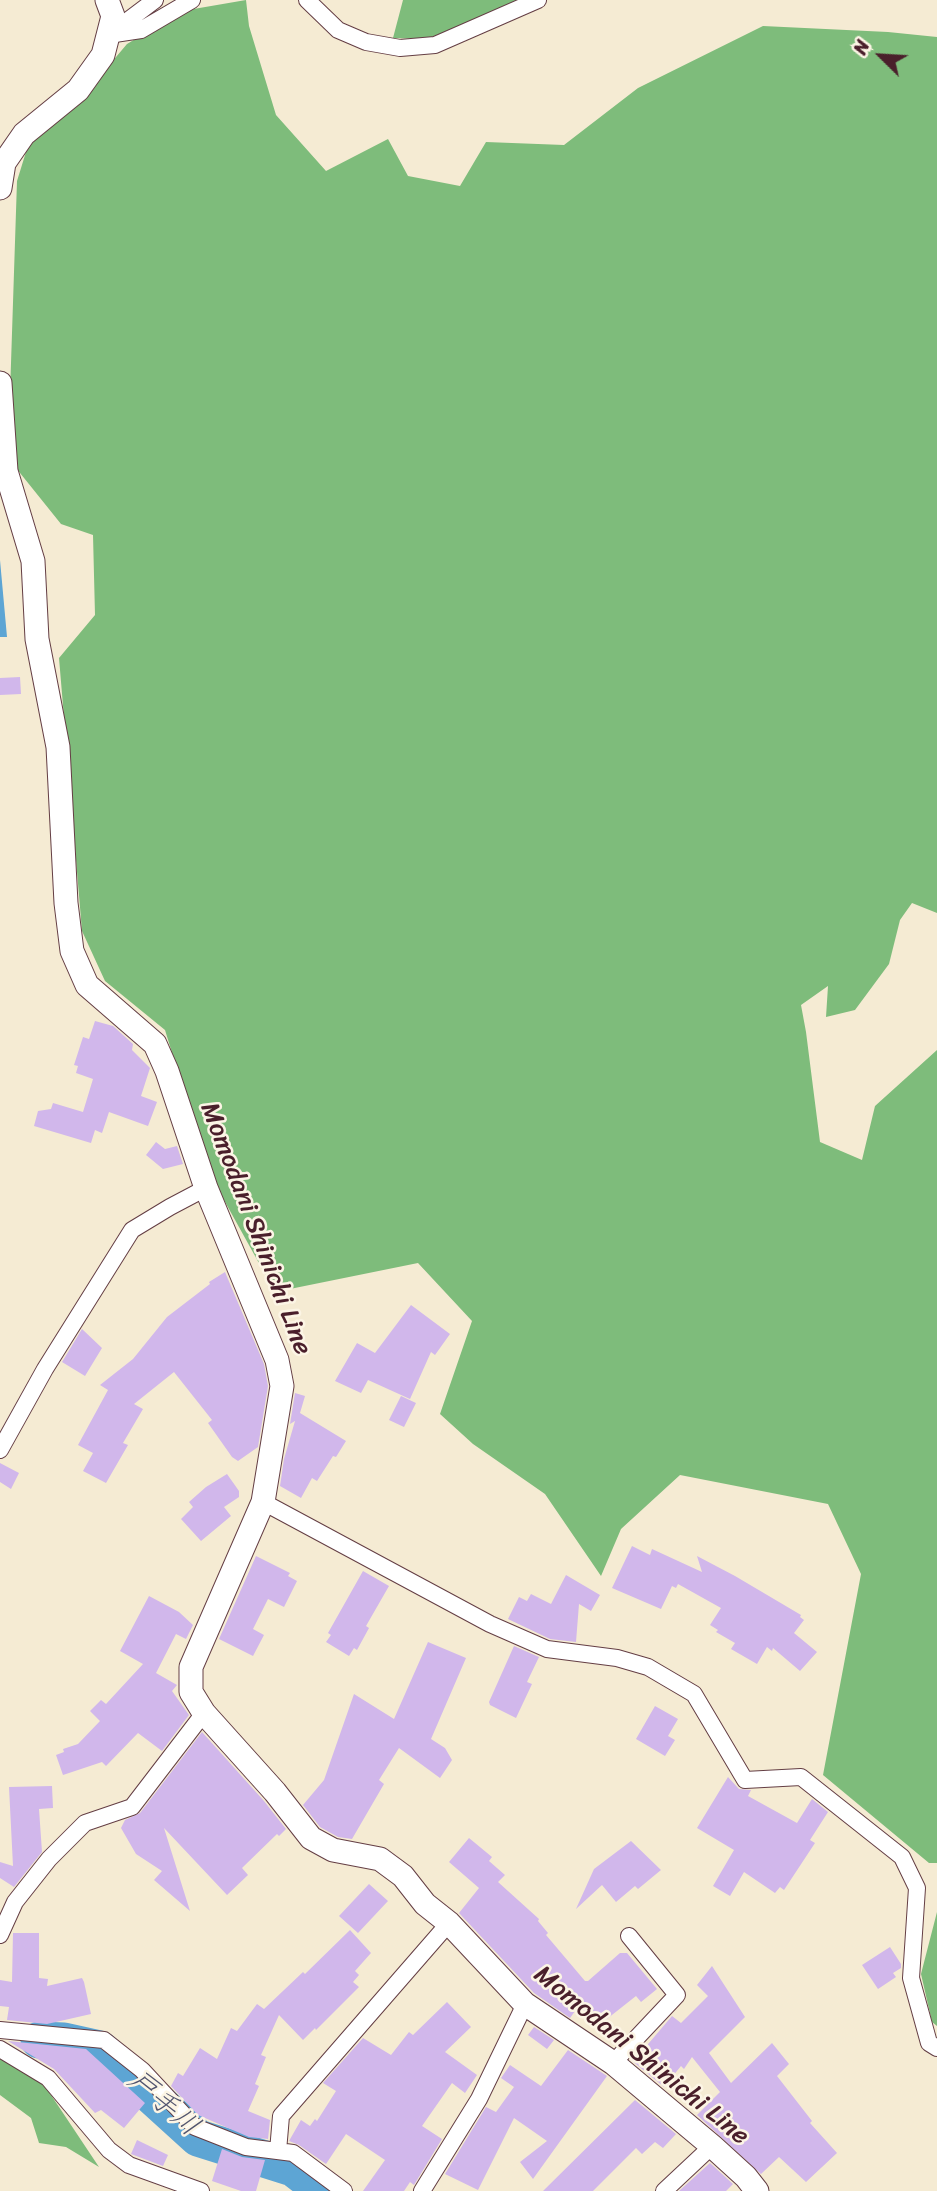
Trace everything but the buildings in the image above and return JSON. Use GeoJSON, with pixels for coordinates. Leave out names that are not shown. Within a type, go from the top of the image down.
{"type":"FeatureCollection","features":[{"type":"Feature","properties":{"kind":"main road"},"geometry":{"type":"LineString","coordinates":[[0,188],[2,162],[24,134],[78,90],[103,55],[113,16],[107,0]]}},
{"type":"Feature","properties":{"kind":"main road","name":"Momodani Shinichi Line"},"geometry":{"type":"LineString","coordinates":[[0,383],[6,471],[33,561],[37,639],[58,747],[66,903],[72,951],[87,985],[155,1044],[167,1071],[206,1188],[276,1360],[282,1386],[263,1502],[191,1667],[191,1692],[204,1713],[275,1792],[311,1838],[333,1850],[380,1859],[403,1876],[425,1904],[449,1923],[525,2004],[613,2063],[712,2146],[746,2177],[757,2191]]}},
{"type":"Feature","properties":{"kind":"street"},"geometry":{"type":"LineString","coordinates":[[108,35],[155,0]]}},
{"type":"Feature","properties":{"kind":"street"},"geometry":{"type":"LineString","coordinates":[[108,35],[141,30],[192,0]]}},
{"type":"Feature","properties":{"kind":"street"},"geometry":{"type":"LineString","coordinates":[[307,0],[338,30],[366,42],[400,48],[435,45],[538,0]]}},
{"type":"Feature","properties":{"kind":"street"},"geometry":{"type":"LineString","coordinates":[[0,1450],[45,1369],[132,1230],[206,1188]]}},
{"type":"Feature","properties":{"kind":"street"},"geometry":{"type":"LineString","coordinates":[[263,1502],[490,1624],[547,1649],[618,1658],[648,1667],[694,1694],[745,1780],[801,1777],[902,1857],[917,1888],[911,1978],[929,2043],[937,2048]]}},
{"type":"Feature","properties":{"kind":"street"},"geometry":{"type":"LineString","coordinates":[[0,1935],[15,1902],[49,1859],[85,1823],[132,1807],[204,1713]]}},
{"type":"Feature","properties":{"kind":"street"},"geometry":{"type":"LineString","coordinates":[[278,2151],[281,2116],[449,1923]]}},
{"type":"Feature","properties":{"kind":"street"},"geometry":{"type":"LineString","coordinates":[[613,2063],[677,1995],[629,1936]]}},
{"type":"Feature","properties":{"kind":"street"},"geometry":{"type":"LineString","coordinates":[[422,2191],[479,2099],[525,2004]]}},
{"type":"Feature","properties":{"kind":"street"},"geometry":{"type":"LineString","coordinates":[[0,2030],[104,2040],[142,2070],[195,2127],[246,2147],[293,2153],[344,2191]]}},
{"type":"Feature","properties":{"kind":"street"},"geometry":{"type":"LineString","coordinates":[[0,2049],[48,2078],[109,2150],[129,2165],[201,2191]]}},
{"type":"Feature","properties":{"kind":"street"},"geometry":{"type":"LineString","coordinates":[[664,2191],[712,2146]]}},
{"type":"Feature","properties":{"kind":"green space"},"geometry":{"type":"Polygon","coordinates":[[[246,0],[249,26],[276,115],[326,171],[388,139],[408,176],[460,186],[486,142],[564,145],[638,88],[763,26],[937,37],[937,913],[912,903],[900,920],[889,964],[855,1010],[826,1017],[828,986],[801,1005],[820,1142],[862,1160],[875,1106],[937,1050],[937,1863],[929,1863],[823,1775],[861,1574],[828,1504],[680,1475],[621,1529],[601,1576],[545,1494],[473,1444],[440,1414],[472,1321],[418,1263],[275,1292],[209,1173],[165,1030],[105,981],[82,931],[59,658],[95,615],[93,535],[61,524],[12,463],[9,424],[17,181],[30,139],[89,89],[127,44],[182,11],[246,0]]]}},
{"type":"Feature","properties":{"kind":"green space"},"geometry":{"type":"Polygon","coordinates":[[[403,0],[521,0],[427,39],[393,38],[403,0]]]}},
{"type":"Feature","properties":{"kind":"green space"},"geometry":{"type":"Polygon","coordinates":[[[937,1912],[937,2026],[932,2022],[921,1974],[937,1912]]]}},
{"type":"Feature","properties":{"kind":"green space"},"geometry":{"type":"Polygon","coordinates":[[[0,2057],[45,2086],[99,2167],[66,2147],[39,2143],[31,2118],[0,2095],[0,2057]]]}},
{"type":"Feature","properties":{"kind":"water"},"geometry":{"type":"Polygon","coordinates":[[[0,560],[7,637],[0,637],[0,560]]]}},
{"type":"Feature","properties":{"kind":"waterway","name":"戸手川"},"geometry":{"type":"LineString","coordinates":[[39,2040],[64,2041],[100,2049],[198,2138],[293,2168],[323,2191]]}}]}
